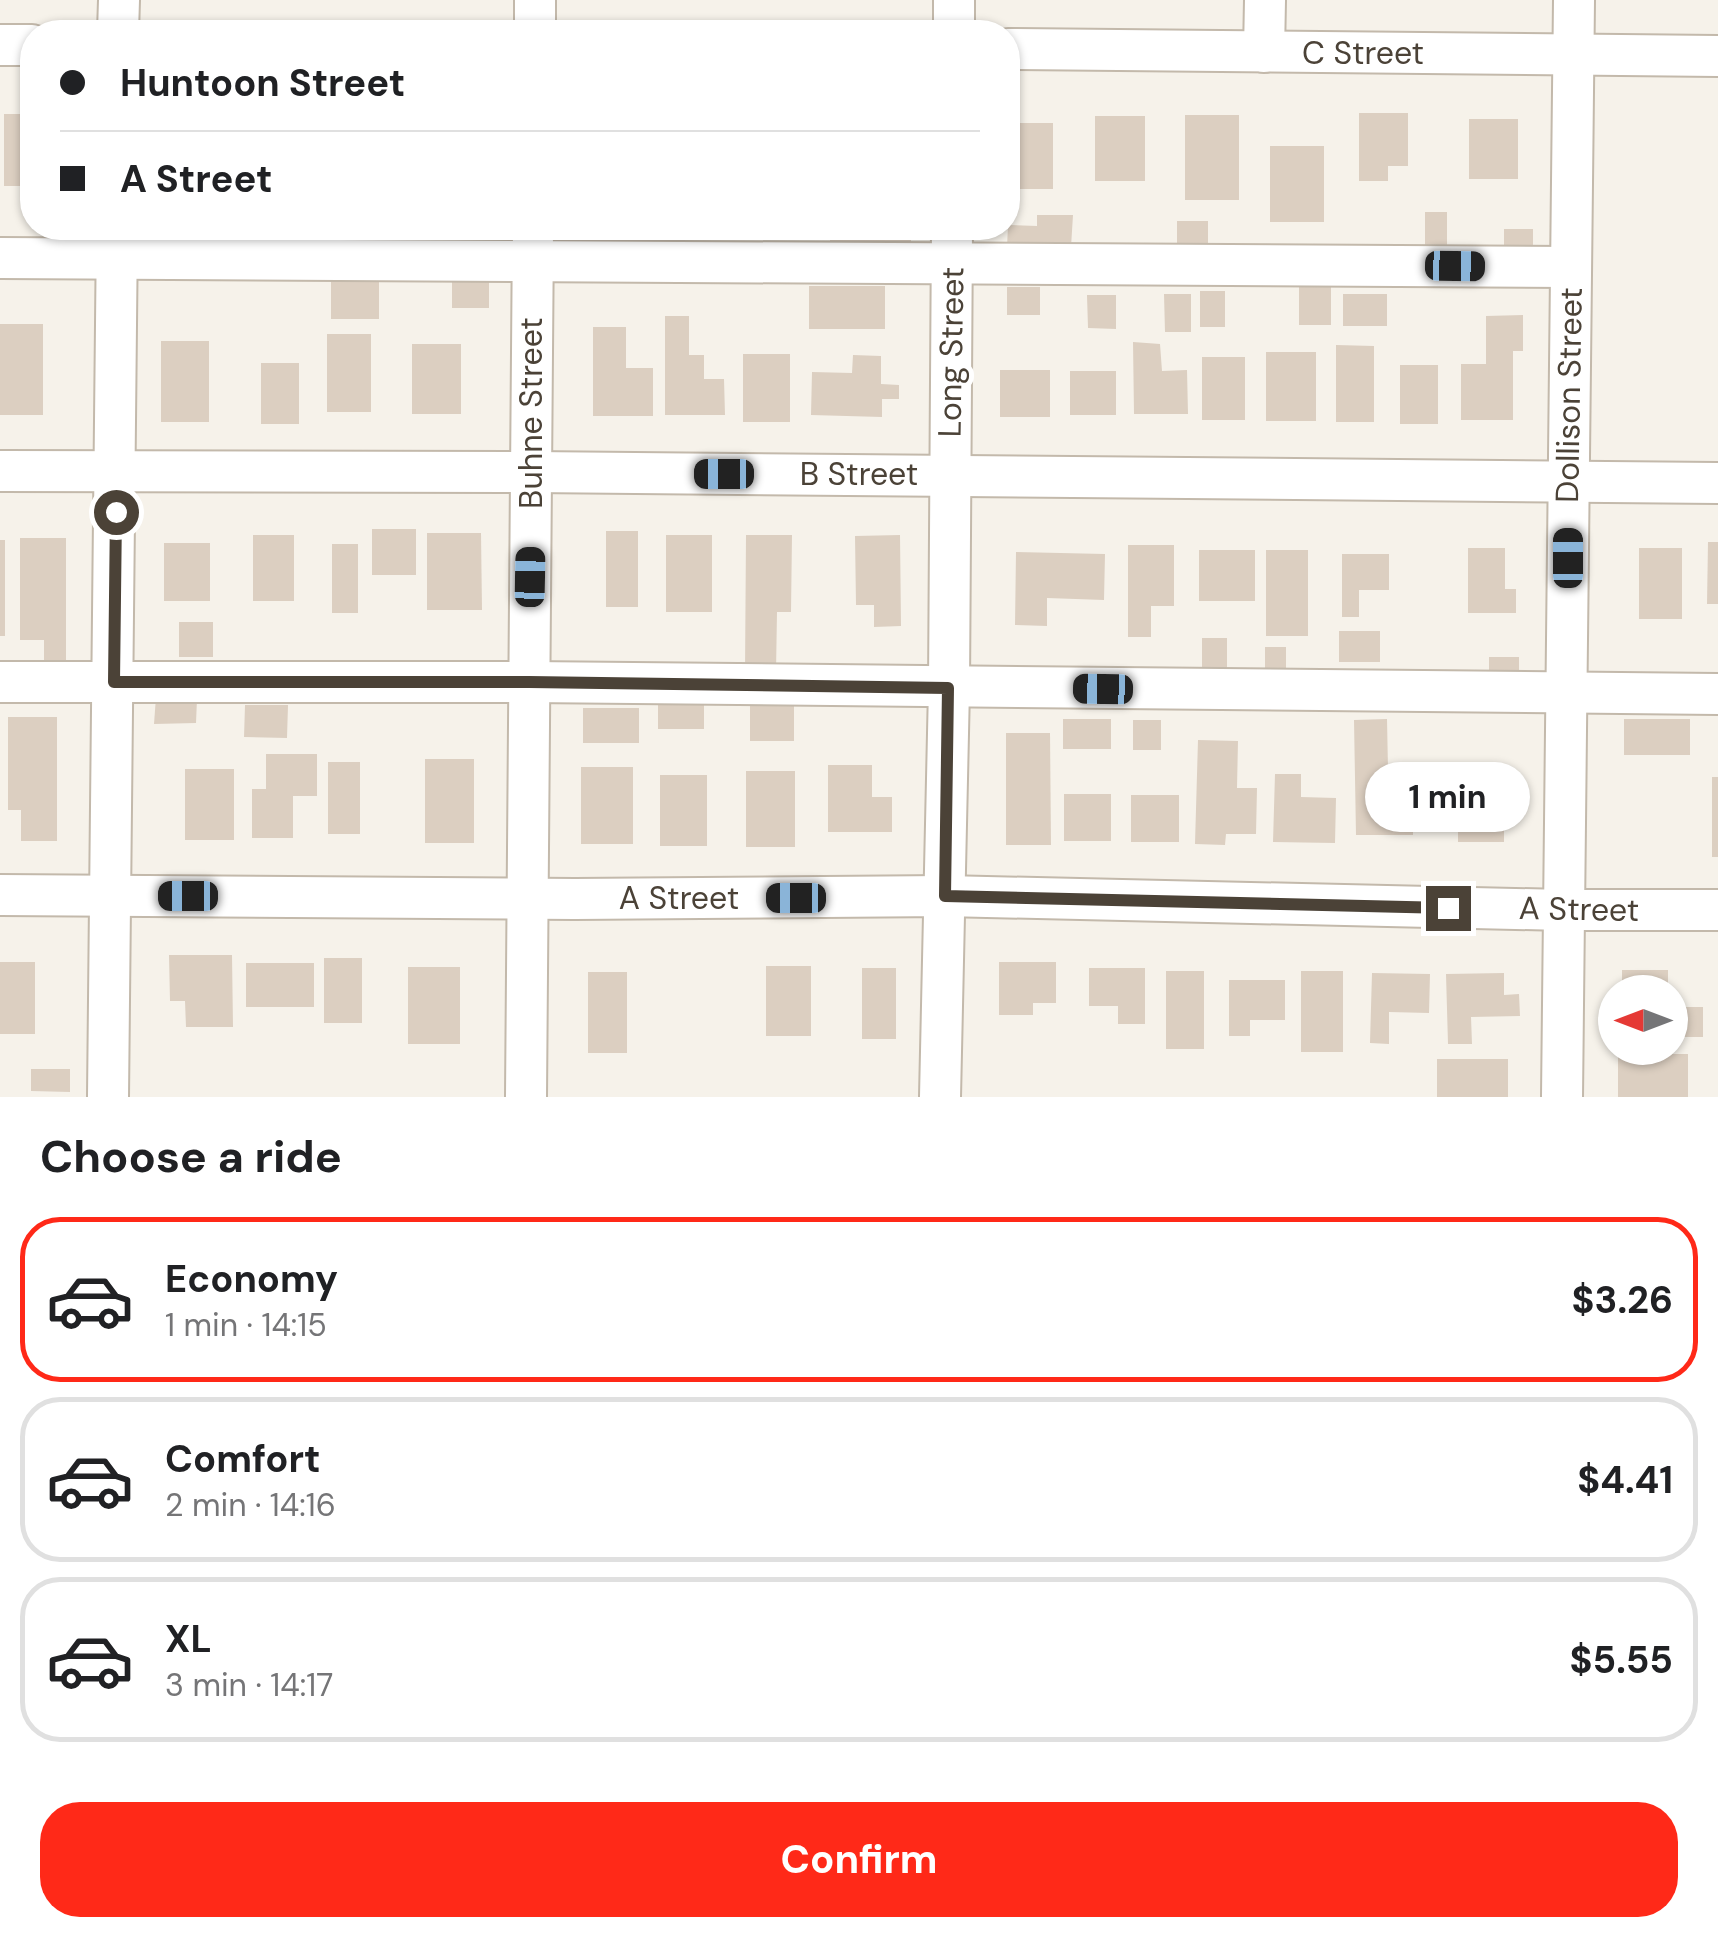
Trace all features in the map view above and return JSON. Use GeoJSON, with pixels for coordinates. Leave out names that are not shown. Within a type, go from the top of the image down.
{"type":"FeatureCollection","features":[{"type":"Feature","properties":{"kind":"street"},"geometry":{"type":"LineString","coordinates":[[1264,52],[1265,0]]}},
{"type":"Feature","properties":{"kind":"street","name":"Dollison Street"},"geometry":{"type":"LineString","coordinates":[[1562,1097],[1574,0]]}},
{"type":"Feature","properties":{"kind":"street","name":"C Street"},"geometry":{"type":"LineString","coordinates":[[1020,49],[1718,56]]}},
{"type":"Feature","properties":{"kind":"street"},"geometry":{"type":"LineString","coordinates":[[0,258],[117,242],[952,245],[1571,267]]}},
{"type":"Feature","properties":{"kind":"street"},"geometry":{"type":"LineString","coordinates":[[108,1097],[117,242]]}},
{"type":"Feature","properties":{"kind":"street","name":"Buhne Street"},"geometry":{"type":"LineString","coordinates":[[526,1097],[532,243]]}},
{"type":"Feature","properties":{"kind":"street","name":"Long Street"},"geometry":{"type":"LineString","coordinates":[[940,1097],[952,245]]}},
{"type":"Feature","properties":{"kind":"street","name":"B Street"},"geometry":{"type":"LineString","coordinates":[[0,471],[1718,483]]}},
{"type":"Feature","properties":{"kind":"street"},"geometry":{"type":"LineString","coordinates":[[0,682],[529,682],[1718,694]]}},
{"type":"Feature","properties":{"kind":"street","name":"A Street"},"geometry":{"type":"LineString","coordinates":[[0,894],[945,896],[1718,910]]}},
{"type":"Feature","properties":{"kind":"building"},"geometry":{"type":"Polygon","coordinates":[[[1359,113],[1408,113],[1408,166],[1388,166],[1388,181],[1359,181],[1359,113]]]}},
{"type":"Feature","properties":{"kind":"building"},"geometry":{"type":"Polygon","coordinates":[[[4,114],[20,114],[20,186],[4,186],[4,114]]]}},
{"type":"Feature","properties":{"kind":"building"},"geometry":{"type":"Polygon","coordinates":[[[1185,115],[1239,115],[1239,200],[1185,200],[1185,115]]]}},
{"type":"Feature","properties":{"kind":"building"},"geometry":{"type":"Polygon","coordinates":[[[1095,116],[1145,116],[1145,181],[1095,181],[1095,116]]]}},
{"type":"Feature","properties":{"kind":"building"},"geometry":{"type":"Polygon","coordinates":[[[1469,119],[1518,119],[1518,179],[1469,179],[1469,119]]]}},
{"type":"Feature","properties":{"kind":"building"},"geometry":{"type":"Polygon","coordinates":[[[1020,123],[1053,123],[1053,189],[1020,189],[1020,123]]]}},
{"type":"Feature","properties":{"kind":"building"},"geometry":{"type":"Polygon","coordinates":[[[1270,146],[1324,146],[1324,222],[1270,222],[1270,146]]]}},
{"type":"Feature","properties":{"kind":"building"},"geometry":{"type":"Polygon","coordinates":[[[1425,212],[1447,212],[1447,259],[1425,259],[1425,212]]]}},
{"type":"Feature","properties":{"kind":"building"},"geometry":{"type":"Polygon","coordinates":[[[1037,215],[1073,215],[1071,247],[1007,248],[1007,240],[1020,240],[1020,225],[1037,226],[1037,215]]]}},
{"type":"Feature","properties":{"kind":"building"},"geometry":{"type":"Polygon","coordinates":[[[1177,221],[1208,221],[1208,258],[1177,258],[1177,221]]]}},
{"type":"Feature","properties":{"kind":"building"},"geometry":{"type":"Polygon","coordinates":[[[1504,229],[1533,229],[1533,258],[1504,258],[1504,229]]]}},
{"type":"Feature","properties":{"kind":"building"},"geometry":{"type":"Polygon","coordinates":[[[328,240],[407,240],[407,251],[328,251],[328,240]]]}},
{"type":"Feature","properties":{"kind":"building"},"geometry":{"type":"Polygon","coordinates":[[[417,240],[492,240],[492,250],[417,250],[417,240]]]}},
{"type":"Feature","properties":{"kind":"building"},"geometry":{"type":"Polygon","coordinates":[[[830,240],[911,240],[911,252],[830,252],[830,240]]]}},
{"type":"Feature","properties":{"kind":"building"},"geometry":{"type":"Polygon","coordinates":[[[331,279],[379,279],[379,319],[331,319],[331,279]]]}},
{"type":"Feature","properties":{"kind":"building"},"geometry":{"type":"Polygon","coordinates":[[[452,279],[489,279],[489,308],[452,308],[452,279]]]}},
{"type":"Feature","properties":{"kind":"building"},"geometry":{"type":"Polygon","coordinates":[[[1299,282],[1331,282],[1331,325],[1299,325],[1299,282]]]}},
{"type":"Feature","properties":{"kind":"building"},"geometry":{"type":"Polygon","coordinates":[[[809,286],[885,286],[885,329],[809,329],[809,286]]]}},
{"type":"Feature","properties":{"kind":"building"},"geometry":{"type":"Polygon","coordinates":[[[1007,287],[1040,287],[1040,315],[1007,315],[1007,287]]]}},
{"type":"Feature","properties":{"kind":"building"},"geometry":{"type":"Polygon","coordinates":[[[1200,291],[1225,291],[1225,327],[1200,327],[1200,291]]]}},
{"type":"Feature","properties":{"kind":"building"},"geometry":{"type":"Polygon","coordinates":[[[1164,294],[1191,294],[1191,332],[1165,332],[1164,294]]]}},
{"type":"Feature","properties":{"kind":"building"},"geometry":{"type":"Polygon","coordinates":[[[1343,294],[1387,294],[1387,326],[1343,326],[1343,294]]]}},
{"type":"Feature","properties":{"kind":"building"},"geometry":{"type":"Polygon","coordinates":[[[1087,295],[1116,295],[1116,329],[1088,328],[1087,295]]]}},
{"type":"Feature","properties":{"kind":"building"},"geometry":{"type":"Polygon","coordinates":[[[1523,315],[1523,351],[1513,351],[1513,420],[1461,420],[1461,364],[1486,364],[1486,316],[1523,315]]]}},
{"type":"Feature","properties":{"kind":"building"},"geometry":{"type":"Polygon","coordinates":[[[665,316],[689,316],[689,355],[704,355],[704,379],[724,379],[725,415],[665,415],[665,316]]]}},
{"type":"Feature","properties":{"kind":"building"},"geometry":{"type":"Polygon","coordinates":[[[0,324],[43,324],[43,415],[0,415],[0,324]]]}},
{"type":"Feature","properties":{"kind":"building"},"geometry":{"type":"Polygon","coordinates":[[[593,327],[626,327],[626,368],[653,368],[653,416],[593,416],[593,327]]]}},
{"type":"Feature","properties":{"kind":"building"},"geometry":{"type":"Polygon","coordinates":[[[327,334],[371,334],[371,412],[327,412],[327,334]]]}},
{"type":"Feature","properties":{"kind":"building"},"geometry":{"type":"Polygon","coordinates":[[[161,341],[209,341],[209,422],[161,422],[161,341]]]}},
{"type":"Feature","properties":{"kind":"building"},"geometry":{"type":"Polygon","coordinates":[[[1133,342],[1160,344],[1162,371],[1187,370],[1188,414],[1134,414],[1133,342]]]}},
{"type":"Feature","properties":{"kind":"building"},"geometry":{"type":"Polygon","coordinates":[[[412,344],[461,344],[461,414],[412,414],[412,344]]]}},
{"type":"Feature","properties":{"kind":"building"},"geometry":{"type":"Polygon","coordinates":[[[1336,345],[1374,346],[1374,422],[1336,422],[1336,345]]]}},
{"type":"Feature","properties":{"kind":"building"},"geometry":{"type":"Polygon","coordinates":[[[1266,352],[1316,352],[1316,421],[1266,421],[1266,352]]]}},
{"type":"Feature","properties":{"kind":"building"},"geometry":{"type":"Polygon","coordinates":[[[743,354],[790,354],[790,422],[743,422],[743,354]]]}},
{"type":"Feature","properties":{"kind":"building"},"geometry":{"type":"Polygon","coordinates":[[[853,355],[881,356],[881,384],[899,385],[899,399],[882,399],[882,417],[811,415],[812,372],[852,373],[853,355]]]}},
{"type":"Feature","properties":{"kind":"building"},"geometry":{"type":"Polygon","coordinates":[[[1202,357],[1245,357],[1245,420],[1202,420],[1202,357]]]}},
{"type":"Feature","properties":{"kind":"building"},"geometry":{"type":"Polygon","coordinates":[[[261,363],[299,363],[299,424],[261,424],[261,363]]]}},
{"type":"Feature","properties":{"kind":"building"},"geometry":{"type":"Polygon","coordinates":[[[1400,365],[1438,365],[1438,424],[1400,424],[1400,365]]]}},
{"type":"Feature","properties":{"kind":"building"},"geometry":{"type":"Polygon","coordinates":[[[1000,370],[1050,370],[1050,417],[1000,417],[1000,370]]]}},
{"type":"Feature","properties":{"kind":"building"},"geometry":{"type":"Polygon","coordinates":[[[1070,371],[1116,371],[1116,415],[1070,415],[1070,371]]]}},
{"type":"Feature","properties":{"kind":"building"},"geometry":{"type":"Polygon","coordinates":[[[372,529],[416,529],[416,575],[372,575],[372,529]]]}},
{"type":"Feature","properties":{"kind":"building"},"geometry":{"type":"Polygon","coordinates":[[[606,531],[638,531],[638,607],[606,607],[606,531]]]}},
{"type":"Feature","properties":{"kind":"building"},"geometry":{"type":"Polygon","coordinates":[[[427,533],[481,533],[482,610],[427,610],[427,533]]]}},
{"type":"Feature","properties":{"kind":"building"},"geometry":{"type":"Polygon","coordinates":[[[253,535],[294,535],[294,601],[253,601],[253,535]]]}},
{"type":"Feature","properties":{"kind":"building"},"geometry":{"type":"Polygon","coordinates":[[[666,535],[712,535],[712,612],[666,612],[666,535]]]}},
{"type":"Feature","properties":{"kind":"building"},"geometry":{"type":"Polygon","coordinates":[[[746,535],[792,535],[791,612],[777,612],[776,672],[745,672],[746,535]]]}},
{"type":"Feature","properties":{"kind":"building"},"geometry":{"type":"Polygon","coordinates":[[[900,535],[901,626],[874,627],[874,605],[856,605],[855,536],[900,535]]]}},
{"type":"Feature","properties":{"kind":"building"},"geometry":{"type":"Polygon","coordinates":[[[20,538],[66,538],[66,668],[44,668],[44,640],[20,640],[20,538]]]}},
{"type":"Feature","properties":{"kind":"building"},"geometry":{"type":"Polygon","coordinates":[[[0,540],[5,540],[5,636],[0,636],[0,540]]]}},
{"type":"Feature","properties":{"kind":"building"},"geometry":{"type":"Polygon","coordinates":[[[1708,542],[1718,542],[1718,604],[1707,604],[1708,542]]]}},
{"type":"Feature","properties":{"kind":"building"},"geometry":{"type":"Polygon","coordinates":[[[164,543],[210,543],[210,601],[164,601],[164,543]]]}},
{"type":"Feature","properties":{"kind":"building"},"geometry":{"type":"Polygon","coordinates":[[[332,544],[358,544],[358,613],[332,613],[332,544]]]}},
{"type":"Feature","properties":{"kind":"building"},"geometry":{"type":"Polygon","coordinates":[[[1128,545],[1174,545],[1174,606],[1151,606],[1151,637],[1128,637],[1128,545]]]}},
{"type":"Feature","properties":{"kind":"building"},"geometry":{"type":"Polygon","coordinates":[[[1468,548],[1505,548],[1505,589],[1516,589],[1516,613],[1468,613],[1468,548]]]}},
{"type":"Feature","properties":{"kind":"building"},"geometry":{"type":"Polygon","coordinates":[[[1639,548],[1682,548],[1682,619],[1639,619],[1639,548]]]}},
{"type":"Feature","properties":{"kind":"building"},"geometry":{"type":"Polygon","coordinates":[[[1199,550],[1255,550],[1255,601],[1199,601],[1199,550]]]}},
{"type":"Feature","properties":{"kind":"building"},"geometry":{"type":"Polygon","coordinates":[[[1266,550],[1308,550],[1308,636],[1266,636],[1266,550]]]}},
{"type":"Feature","properties":{"kind":"building"},"geometry":{"type":"Polygon","coordinates":[[[1016,552],[1105,554],[1104,600],[1047,598],[1047,626],[1015,625],[1016,552]]]}},
{"type":"Feature","properties":{"kind":"building"},"geometry":{"type":"Polygon","coordinates":[[[1342,554],[1389,554],[1389,590],[1359,590],[1359,617],[1342,617],[1342,554]]]}},
{"type":"Feature","properties":{"kind":"building"},"geometry":{"type":"Polygon","coordinates":[[[179,622],[213,622],[213,657],[179,657],[179,622]]]}},
{"type":"Feature","properties":{"kind":"building"},"geometry":{"type":"Polygon","coordinates":[[[1339,631],[1380,631],[1380,662],[1339,662],[1339,631]]]}},
{"type":"Feature","properties":{"kind":"building"},"geometry":{"type":"Polygon","coordinates":[[[1202,638],[1227,638],[1227,670],[1202,670],[1202,638]]]}},
{"type":"Feature","properties":{"kind":"building"},"geometry":{"type":"Polygon","coordinates":[[[1265,647],[1286,647],[1286,672],[1265,672],[1265,647]]]}},
{"type":"Feature","properties":{"kind":"building"},"geometry":{"type":"Polygon","coordinates":[[[1489,657],[1519,657],[1519,680],[1489,680],[1489,657]]]}},
{"type":"Feature","properties":{"kind":"building"},"geometry":{"type":"Polygon","coordinates":[[[156,697],[197,699],[196,723],[154,724],[156,697]]]}},
{"type":"Feature","properties":{"kind":"building"},"geometry":{"type":"Polygon","coordinates":[[[658,699],[704,699],[704,729],[658,729],[658,699]]]}},
{"type":"Feature","properties":{"kind":"building"},"geometry":{"type":"Polygon","coordinates":[[[245,705],[288,705],[287,738],[244,737],[245,705]]]}},
{"type":"Feature","properties":{"kind":"building"},"geometry":{"type":"Polygon","coordinates":[[[750,705],[794,705],[794,741],[750,741],[750,705]]]}},
{"type":"Feature","properties":{"kind":"building"},"geometry":{"type":"Polygon","coordinates":[[[583,708],[639,708],[639,743],[583,743],[583,708]]]}},
{"type":"Feature","properties":{"kind":"building"},"geometry":{"type":"Polygon","coordinates":[[[8,717],[57,717],[57,841],[21,841],[21,810],[8,810],[8,717]]]}},
{"type":"Feature","properties":{"kind":"building"},"geometry":{"type":"Polygon","coordinates":[[[1063,719],[1111,719],[1111,749],[1063,749],[1063,719]]]}},
{"type":"Feature","properties":{"kind":"building"},"geometry":{"type":"Polygon","coordinates":[[[1387,719],[1388,769],[1413,769],[1413,835],[1356,835],[1354,720],[1387,719]]]}},
{"type":"Feature","properties":{"kind":"building"},"geometry":{"type":"Polygon","coordinates":[[[1624,719],[1690,719],[1690,755],[1624,755],[1624,719]]]}},
{"type":"Feature","properties":{"kind":"building"},"geometry":{"type":"Polygon","coordinates":[[[1133,720],[1161,720],[1161,750],[1133,750],[1133,720]]]}},
{"type":"Feature","properties":{"kind":"building"},"geometry":{"type":"Polygon","coordinates":[[[1006,733],[1050,733],[1051,845],[1006,845],[1006,733]]]}},
{"type":"Feature","properties":{"kind":"building"},"geometry":{"type":"Polygon","coordinates":[[[1198,740],[1238,741],[1237,788],[1257,788],[1256,834],[1226,834],[1225,845],[1195,844],[1198,740]]]}},
{"type":"Feature","properties":{"kind":"building"},"geometry":{"type":"Polygon","coordinates":[[[266,754],[317,754],[317,796],[293,796],[293,838],[252,838],[252,789],[266,789],[266,754]]]}},
{"type":"Feature","properties":{"kind":"building"},"geometry":{"type":"Polygon","coordinates":[[[425,759],[474,759],[474,843],[425,843],[425,759]]]}},
{"type":"Feature","properties":{"kind":"building"},"geometry":{"type":"Polygon","coordinates":[[[328,762],[360,762],[360,834],[328,834],[328,762]]]}},
{"type":"Feature","properties":{"kind":"building"},"geometry":{"type":"Polygon","coordinates":[[[828,765],[872,765],[872,797],[892,797],[892,832],[828,832],[828,765]]]}},
{"type":"Feature","properties":{"kind":"building"},"geometry":{"type":"Polygon","coordinates":[[[581,767],[633,767],[633,844],[581,844],[581,767]]]}},
{"type":"Feature","properties":{"kind":"building"},"geometry":{"type":"Polygon","coordinates":[[[185,769],[234,769],[234,840],[185,840],[185,769]]]}},
{"type":"Feature","properties":{"kind":"building"},"geometry":{"type":"Polygon","coordinates":[[[746,771],[795,771],[795,847],[746,847],[746,771]]]}},
{"type":"Feature","properties":{"kind":"building"},"geometry":{"type":"Polygon","coordinates":[[[1275,774],[1301,774],[1301,797],[1336,798],[1335,843],[1273,842],[1275,774]]]}},
{"type":"Feature","properties":{"kind":"building"},"geometry":{"type":"Polygon","coordinates":[[[660,775],[707,775],[707,846],[660,846],[660,775]]]}},
{"type":"Feature","properties":{"kind":"building"},"geometry":{"type":"Polygon","coordinates":[[[1712,777],[1718,777],[1718,857],[1712,857],[1712,777]]]}},
{"type":"Feature","properties":{"kind":"building"},"geometry":{"type":"Polygon","coordinates":[[[1458,787],[1504,787],[1504,842],[1458,842],[1458,787]]]}},
{"type":"Feature","properties":{"kind":"building"},"geometry":{"type":"Polygon","coordinates":[[[1064,794],[1111,794],[1111,841],[1064,841],[1064,794]]]}},
{"type":"Feature","properties":{"kind":"building"},"geometry":{"type":"Polygon","coordinates":[[[1131,795],[1179,795],[1179,842],[1131,842],[1131,795]]]}},
{"type":"Feature","properties":{"kind":"building"},"geometry":{"type":"Polygon","coordinates":[[[169,955],[232,955],[233,1027],[186,1027],[185,1001],[170,1001],[169,955]]]}},
{"type":"Feature","properties":{"kind":"building"},"geometry":{"type":"Polygon","coordinates":[[[324,958],[362,958],[362,1023],[324,1023],[324,958]]]}},
{"type":"Feature","properties":{"kind":"building"},"geometry":{"type":"Polygon","coordinates":[[[0,962],[35,962],[35,1034],[0,1034],[0,962]]]}},
{"type":"Feature","properties":{"kind":"building"},"geometry":{"type":"Polygon","coordinates":[[[999,962],[1056,962],[1056,1003],[1033,1003],[1033,1015],[999,1015],[999,962]]]}},
{"type":"Feature","properties":{"kind":"building"},"geometry":{"type":"Polygon","coordinates":[[[246,963],[314,963],[314,1007],[246,1007],[246,963]]]}},
{"type":"Feature","properties":{"kind":"building"},"geometry":{"type":"Polygon","coordinates":[[[766,966],[811,966],[811,1036],[766,1036],[766,966]]]}},
{"type":"Feature","properties":{"kind":"building"},"geometry":{"type":"Polygon","coordinates":[[[408,967],[460,967],[460,1044],[408,1044],[408,967]]]}},
{"type":"Feature","properties":{"kind":"building"},"geometry":{"type":"Polygon","coordinates":[[[862,968],[896,968],[896,1039],[862,1039],[862,968]]]}},
{"type":"Feature","properties":{"kind":"building"},"geometry":{"type":"Polygon","coordinates":[[[1089,968],[1145,968],[1145,1024],[1118,1024],[1118,1006],[1089,1006],[1089,968]]]}},
{"type":"Feature","properties":{"kind":"building"},"geometry":{"type":"Polygon","coordinates":[[[1622,970],[1668,970],[1668,975],[1622,975],[1622,970]]]}},
{"type":"Feature","properties":{"kind":"building"},"geometry":{"type":"Polygon","coordinates":[[[1166,971],[1204,971],[1204,1049],[1166,1049],[1166,971]]]}},
{"type":"Feature","properties":{"kind":"building"},"geometry":{"type":"Polygon","coordinates":[[[1301,971],[1343,971],[1343,1052],[1301,1052],[1301,971]]]}},
{"type":"Feature","properties":{"kind":"building"},"geometry":{"type":"Polygon","coordinates":[[[588,972],[627,972],[627,1053],[588,1053],[588,972]]]}},
{"type":"Feature","properties":{"kind":"building"},"geometry":{"type":"Polygon","coordinates":[[[1372,973],[1430,974],[1429,1013],[1389,1012],[1389,1044],[1370,1043],[1372,973]]]}},
{"type":"Feature","properties":{"kind":"building"},"geometry":{"type":"Polygon","coordinates":[[[1504,973],[1504,995],[1519,994],[1520,1016],[1471,1017],[1472,1044],[1448,1044],[1446,974],[1504,973]]]}},
{"type":"Feature","properties":{"kind":"building"},"geometry":{"type":"Polygon","coordinates":[[[1229,980],[1285,980],[1285,1020],[1250,1020],[1250,1036],[1229,1036],[1229,980]]]}},
{"type":"Feature","properties":{"kind":"building"},"geometry":{"type":"Polygon","coordinates":[[[1688,1007],[1703,1007],[1703,1037],[1688,1037],[1688,1007]]]}},
{"type":"Feature","properties":{"kind":"building"},"geometry":{"type":"Polygon","coordinates":[[[1437,1059],[1508,1059],[1508,1097],[1437,1097],[1437,1059]]]}},
{"type":"Feature","properties":{"kind":"building"},"geometry":{"type":"Polygon","coordinates":[[[1618,1065],[1688,1065],[1688,1097],[1618,1097],[1618,1065]]]}},
{"type":"Feature","properties":{"kind":"building"},"geometry":{"type":"Polygon","coordinates":[[[31,1069],[70,1069],[70,1092],[31,1091],[31,1069]]]}},
{"type":"Feature","properties":{"kind":"route"},"geometry":{"type":"LineString","coordinates":[[116,512],[114,682],[948,688],[945,896],[1448,908]]}}]}
